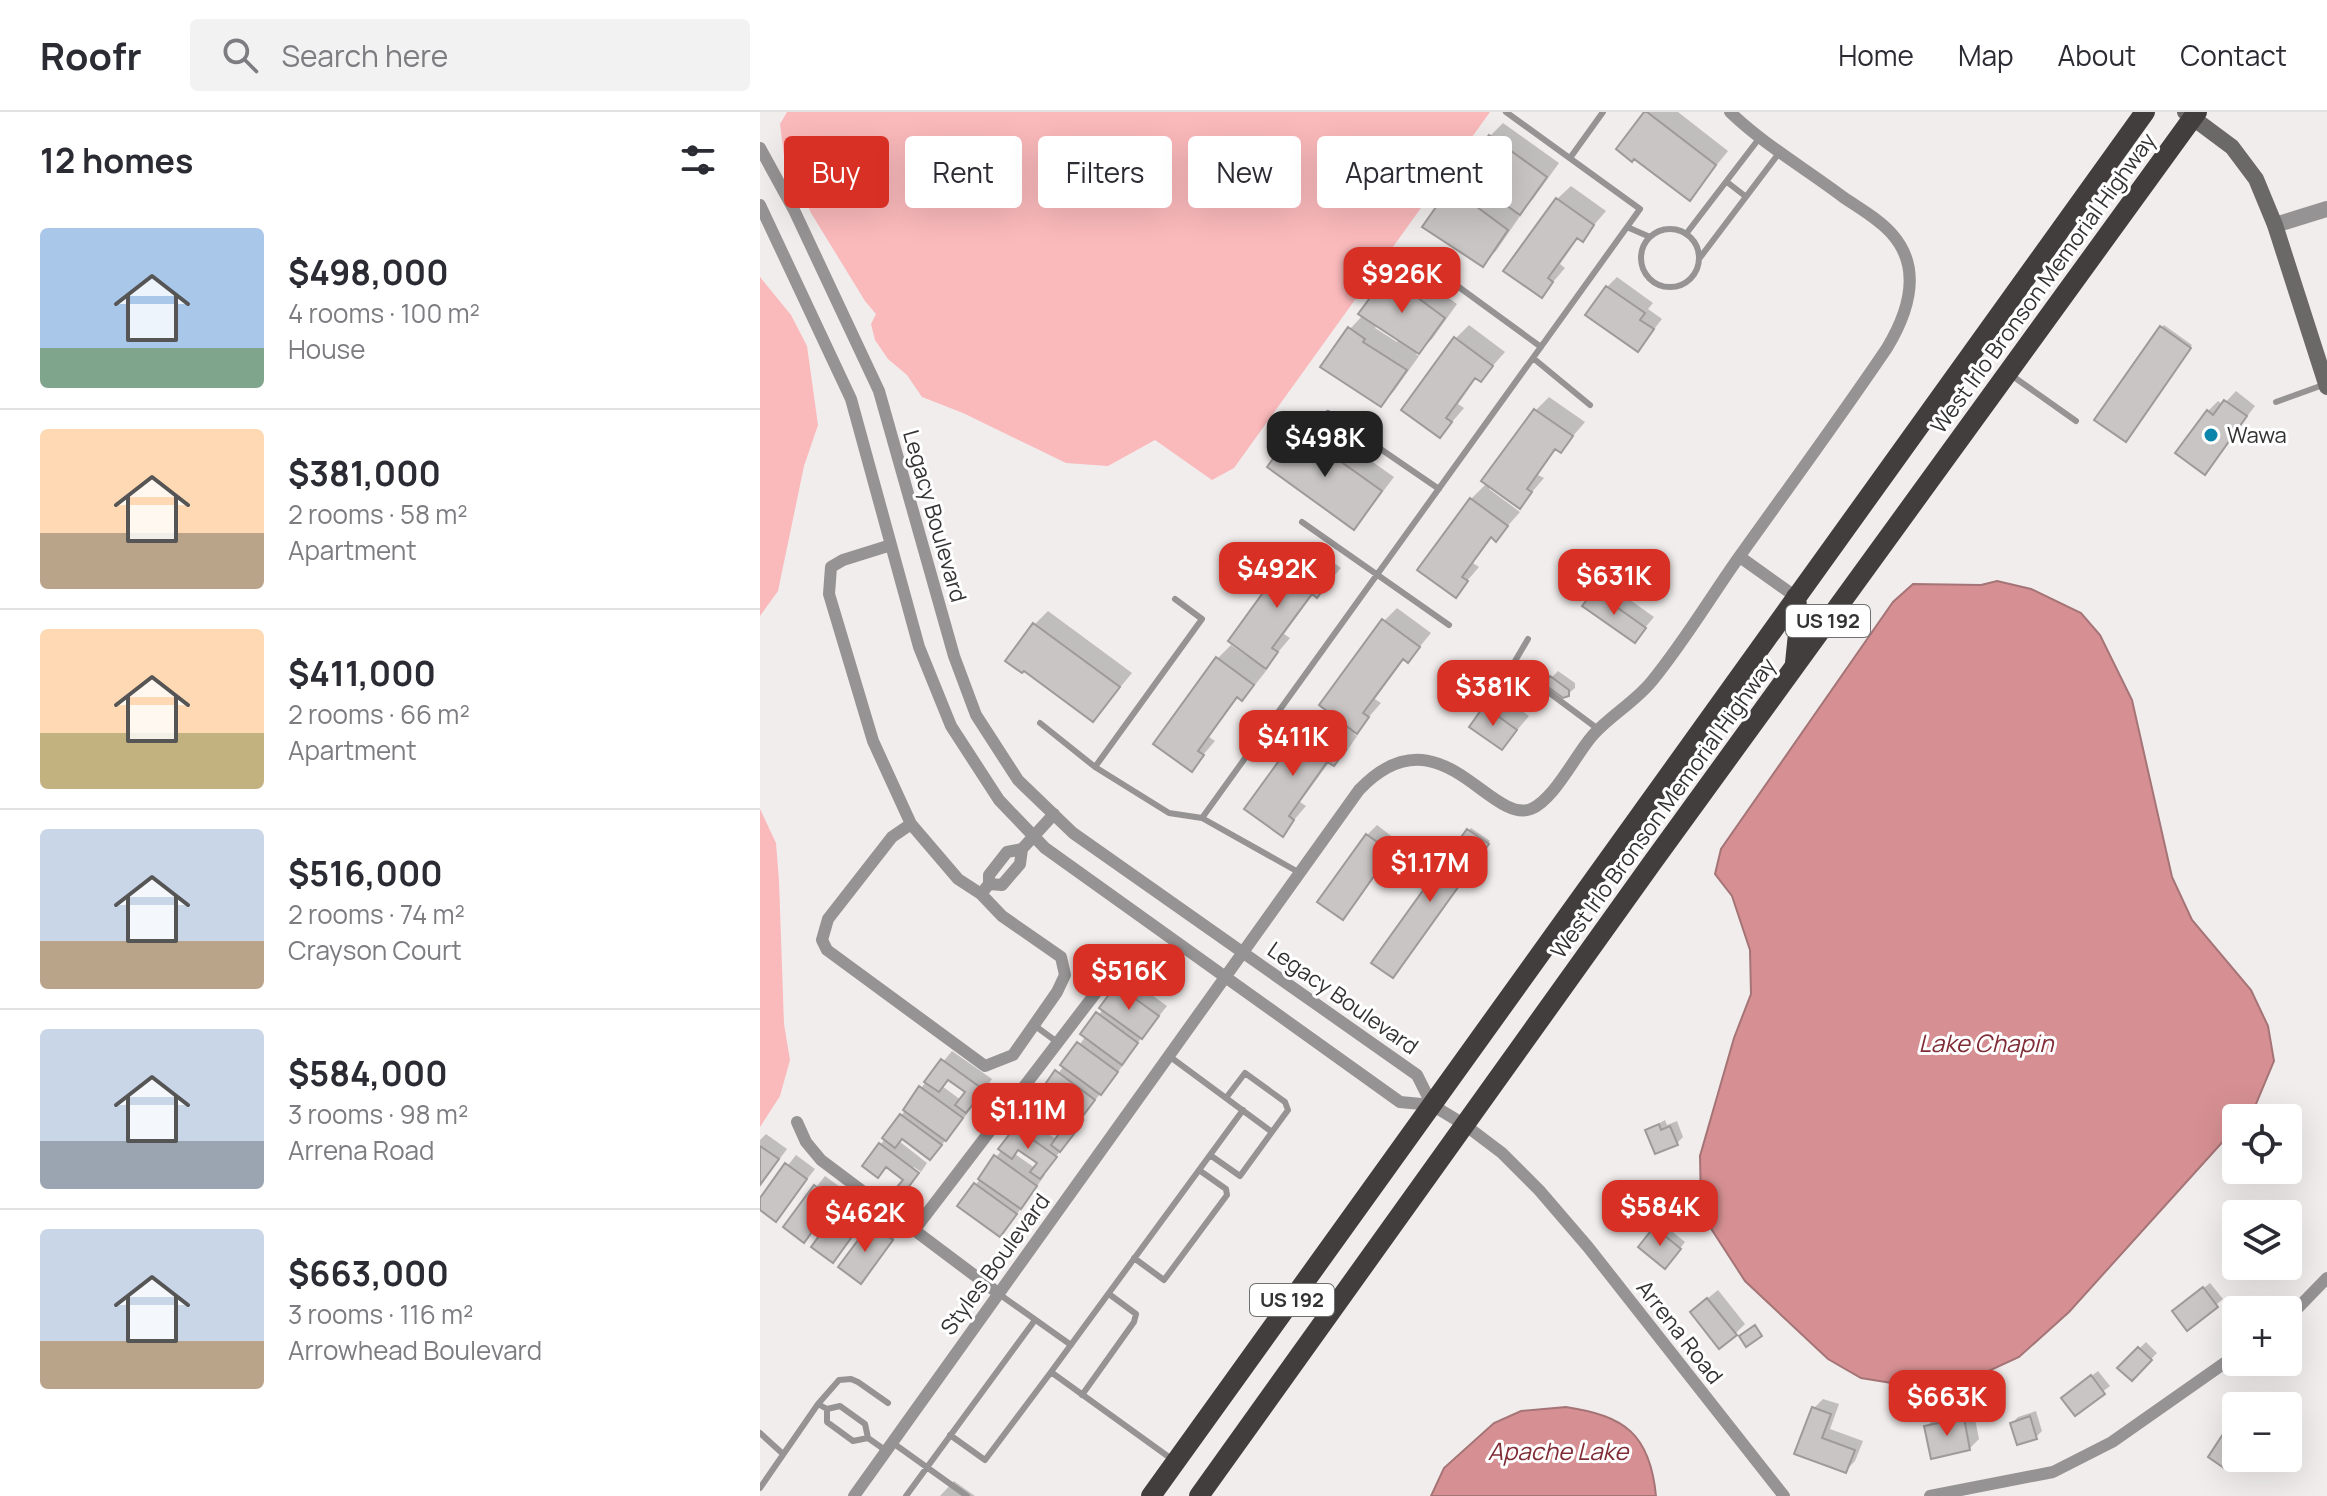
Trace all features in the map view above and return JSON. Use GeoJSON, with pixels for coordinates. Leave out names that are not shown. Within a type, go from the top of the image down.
{"type":"FeatureCollection","features":[{"type":"Feature","properties":{"kind":"highway","name":"West Irlo Bronson Memorial Highway"},"geometry":{"type":"LineString","coordinates":[[1151,1496],[2145,112]]}},
{"type":"Feature","properties":{"kind":"highway","name":"West Irlo Bronson Memorial Highway"},"geometry":{"type":"LineString","coordinates":[[1199,1496],[2192,114]]}},
{"type":"Feature","properties":{"kind":"highway"},"geometry":{"type":"LineString","coordinates":[[1794,667],[1799,624],[1796,597]]}},
{"type":"Feature","properties":{"kind":"main road"},"geometry":{"type":"LineString","coordinates":[[2192,114],[2232,147],[2249,167],[2262,191],[2327,386]]}},
{"type":"Feature","properties":{"kind":"street"},"geometry":{"type":"LineString","coordinates":[[1598,729],[1650,683],[1740,557],[1887,348],[1902,320],[1910,292],[1908,265],[1892,235],[1730,112]]}},
{"type":"Feature","properties":{"kind":"street","name":"Legacy Boulevard"},"geometry":{"type":"LineString","coordinates":[[760,148],[794,210],[879,391],[954,656],[976,715],[1018,780],[1073,833],[1417,1075],[1432,1105]]}},
{"type":"Feature","properties":{"kind":"street"},"geometry":{"type":"LineString","coordinates":[[760,205],[851,399],[919,647],[951,726],[999,800],[1045,848],[1400,1102],[1432,1105]]}},
{"type":"Feature","properties":{"kind":"street"},"geometry":{"type":"LineString","coordinates":[[2275,225],[2327,209]]}},
{"type":"Feature","properties":{"kind":"street"},"geometry":{"type":"LineString","coordinates":[[891,545],[843,560],[831,567],[829,594],[873,741],[911,824],[958,879],[985,889],[1002,916],[1061,957],[1065,975],[1057,992],[1013,1055],[985,1066],[827,950],[822,940],[828,919],[892,837],[911,824]]}},
{"type":"Feature","properties":{"kind":"street"},"geometry":{"type":"LineString","coordinates":[[1740,557],[1796,597]]}},
{"type":"Feature","properties":{"kind":"street","name":"Styles Boulevard"},"geometry":{"type":"LineString","coordinates":[[854,1496],[1359,790],[1369,780],[1393,766],[1418,761],[1440,763],[1459,772],[1508,807],[1525,811],[1533,809],[1547,796],[1598,729]]}},
{"type":"Feature","properties":{"kind":"street"},"geometry":{"type":"LineString","coordinates":[[985,889],[989,875],[1007,852],[1022,849],[1054,814]]}},
{"type":"Feature","properties":{"kind":"street"},"geometry":{"type":"LineString","coordinates":[[915,1229],[1101,986]]}},
{"type":"Feature","properties":{"kind":"street","name":"Arrena Road"},"geometry":{"type":"LineString","coordinates":[[1432,1105],[1502,1153],[1539,1190],[1784,1496]]}},
{"type":"Feature","properties":{"kind":"street"},"geometry":{"type":"LineString","coordinates":[[797,1122],[806,1142],[821,1160],[998,1293]]}},
{"type":"Feature","properties":{"kind":"street"},"geometry":{"type":"LineString","coordinates":[[2302,1304],[2327,1278]]}},
{"type":"Feature","properties":{"kind":"street"},"geometry":{"type":"LineString","coordinates":[[1930,1496],[2053,1472],[2112,1442],[2222,1365]]}},
{"type":"Feature","properties":{"kind":"lane"},"geometry":{"type":"LineString","coordinates":[[1202,818],[1640,209],[1506,112]]}},
{"type":"Feature","properties":{"kind":"lane"},"geometry":{"type":"LineString","coordinates":[[1570,158],[1603,112]]}},
{"type":"Feature","properties":{"kind":"lane"},"geometry":{"type":"LineString","coordinates":[[1686,234],[1761,136]]}},
{"type":"Feature","properties":{"kind":"lane"},"geometry":{"type":"LineString","coordinates":[[1699,259],[1698,249],[1686,234],[1668,229],[1650,237],[1644,244],[1641,263],[1644,272],[1658,285],[1667,288],[1686,283],[1693,277],[1699,259],[1780,151]]}},
{"type":"Feature","properties":{"kind":"lane"},"geometry":{"type":"LineString","coordinates":[[1727,182],[1745,196]]}},
{"type":"Feature","properties":{"kind":"lane"},"geometry":{"type":"LineString","coordinates":[[1627,227],[1650,237]]}},
{"type":"Feature","properties":{"kind":"lane"},"geometry":{"type":"LineString","coordinates":[[1419,258],[1541,347]]}},
{"type":"Feature","properties":{"kind":"lane"},"geometry":{"type":"LineString","coordinates":[[1533,358],[1590,405]]}},
{"type":"Feature","properties":{"kind":"lane"},"geometry":{"type":"LineString","coordinates":[[2008,373],[2076,421]]}},
{"type":"Feature","properties":{"kind":"lane"},"geometry":{"type":"LineString","coordinates":[[2276,402],[2327,386]]}},
{"type":"Feature","properties":{"kind":"lane"},"geometry":{"type":"LineString","coordinates":[[1328,413],[1439,489]]}},
{"type":"Feature","properties":{"kind":"lane"},"geometry":{"type":"LineString","coordinates":[[1302,522],[1449,625]]}},
{"type":"Feature","properties":{"kind":"lane"},"geometry":{"type":"LineString","coordinates":[[1095,767],[1202,619],[1175,599]]}},
{"type":"Feature","properties":{"kind":"lane"},"geometry":{"type":"LineString","coordinates":[[1528,639],[1515,661],[1520,671],[1598,729]]}},
{"type":"Feature","properties":{"kind":"lane"},"geometry":{"type":"LineString","coordinates":[[1040,723],[1095,767],[1169,813],[1202,818],[1300,873]]}},
{"type":"Feature","properties":{"kind":"lane"},"geometry":{"type":"LineString","coordinates":[[1034,1025],[1057,1042]]}},
{"type":"Feature","properties":{"kind":"lane"},"geometry":{"type":"LineString","coordinates":[[1169,1056],[1272,1132]]}},
{"type":"Feature","properties":{"kind":"lane"},"geometry":{"type":"LineString","coordinates":[[1210,1155],[1240,1176],[1288,1110],[1285,1102],[1245,1073],[1226,1098]]}},
{"type":"Feature","properties":{"kind":"lane"},"geometry":{"type":"LineString","coordinates":[[950,1435],[985,1460],[1243,1110]]}},
{"type":"Feature","properties":{"kind":"lane"},"geometry":{"type":"LineString","coordinates":[[1134,1258],[1164,1280],[1227,1195],[1226,1189],[1199,1170]]}},
{"type":"Feature","properties":{"kind":"lane"},"geometry":{"type":"LineString","coordinates":[[998,1293],[1071,1345]]}},
{"type":"Feature","properties":{"kind":"lane"},"geometry":{"type":"LineString","coordinates":[[1082,1395],[1134,1322],[1136,1314],[1109,1294]]}},
{"type":"Feature","properties":{"kind":"lane"},"geometry":{"type":"LineString","coordinates":[[906,1496],[1035,1320]]}},
{"type":"Feature","properties":{"kind":"lane"},"geometry":{"type":"LineString","coordinates":[[1051,1372],[1176,1462]]}},
{"type":"Feature","properties":{"kind":"lane"},"geometry":{"type":"LineString","coordinates":[[760,1488],[818,1404],[839,1380],[851,1379],[888,1403]]}},
{"type":"Feature","properties":{"kind":"lane"},"geometry":{"type":"LineString","coordinates":[[818,1404],[827,1409],[840,1406],[865,1424],[868,1438]]}},
{"type":"Feature","properties":{"kind":"lane"},"geometry":{"type":"LineString","coordinates":[[827,1409],[827,1422],[853,1441],[868,1438],[890,1447],[926,1467],[967,1496]]}},
{"type":"Feature","properties":{"kind":"lane"},"geometry":{"type":"LineString","coordinates":[[760,1433],[783,1454]]}},
{"type":"Feature","properties":{"kind":"shaded area"},"geometry":{"type":"Polygon","coordinates":[[[787,112],[1490,112],[1473,136],[1317,136],[1317,208],[1421,208],[1234,468],[1212,480],[1155,440],[1108,466],[1066,463],[963,413],[922,397],[907,375],[888,359],[875,340],[871,324],[876,314],[809,208],[889,208],[889,136],[784,136],[784,156],[780,124],[787,112]]]}},
{"type":"Feature","properties":{"kind":"shaded area"},"geometry":{"type":"Polygon","coordinates":[[[760,277],[791,315],[807,346],[818,425],[804,466],[778,591],[760,616],[760,277]]]}},
{"type":"Feature","properties":{"kind":"shaded area"},"geometry":{"type":"Polygon","coordinates":[[[760,809],[776,843],[784,1024],[790,1060],[780,1096],[760,1127],[760,809]]]}},
{"type":"Feature","properties":{"kind":"water","name":"Lake Chapin"},"geometry":{"type":"Polygon","coordinates":[[[1997,581],[2031,589],[2081,613],[2100,635],[2132,700],[2172,877],[2192,920],[2251,990],[2268,1026],[2274,1061],[2256,1104],[2222,1104],[2222,1143],[2069,1312],[2019,1357],[1967,1381],[1941,1386],[1910,1386],[1861,1378],[1828,1359],[1745,1281],[1712,1230],[1701,1203],[1700,1156],[1734,1038],[1751,994],[1750,950],[1732,896],[1715,874],[1721,849],[1893,602],[1913,584],[1981,585],[1997,581]]]}},
{"type":"Feature","properties":{"kind":"water","name":"Apache Lake"},"geometry":{"type":"Polygon","coordinates":[[[1566,1407],[1604,1416],[1631,1432],[1648,1457],[1656,1496],[1431,1496],[1444,1468],[1494,1423],[1521,1411],[1566,1407]]]}},
{"type":"Feature","properties":{"kind":"building"},"geometry":{"type":"Polygon","coordinates":[[[1644,112],[1716,165],[1690,201],[1616,149],[1644,112]]]}},
{"type":"Feature","properties":{"kind":"building"},"geometry":{"type":"Polygon","coordinates":[[[1512,152],[1547,177],[1520,215],[1510,208],[1512,152]]]}},
{"type":"Feature","properties":{"kind":"building"},"geometry":{"type":"Polygon","coordinates":[[[1556,198],[1594,225],[1583,242],[1577,238],[1548,278],[1553,282],[1542,298],[1503,271],[1556,198]]]}},
{"type":"Feature","properties":{"kind":"building"},"geometry":{"type":"Polygon","coordinates":[[[1435,208],[1478,208],[1508,230],[1483,267],[1422,227],[1435,208]]]}},
{"type":"Feature","properties":{"kind":"building"},"geometry":{"type":"Polygon","coordinates":[[[1387,275],[1445,318],[1419,354],[1358,314],[1387,275]]]}},
{"type":"Feature","properties":{"kind":"building"},"geometry":{"type":"Polygon","coordinates":[[[1606,286],[1645,313],[1640,320],[1654,329],[1638,352],[1585,315],[1606,286]]]}},
{"type":"Feature","properties":{"kind":"building"},"geometry":{"type":"Polygon","coordinates":[[[2160,326],[2191,348],[2126,442],[2094,420],[2160,326]]]}},
{"type":"Feature","properties":{"kind":"building"},"geometry":{"type":"Polygon","coordinates":[[[1348,327],[1365,339],[1363,342],[1407,370],[1381,407],[1320,367],[1348,327]]]}},
{"type":"Feature","properties":{"kind":"building"},"geometry":{"type":"Polygon","coordinates":[[[1454,337],[1493,366],[1481,382],[1475,378],[1446,418],[1452,422],[1440,438],[1401,410],[1454,337]]]}},
{"type":"Feature","properties":{"kind":"building","name":"Wawa"},"geometry":{"type":"Polygon","coordinates":[[[2224,400],[2247,416],[2205,475],[2175,453],[2207,410],[2213,415],[2224,400]]]}},
{"type":"Feature","properties":{"kind":"building"},"geometry":{"type":"Polygon","coordinates":[[[1534,409],[1573,436],[1561,453],[1555,449],[1527,489],[1532,492],[1520,509],[1481,481],[1534,409]]]}},
{"type":"Feature","properties":{"kind":"building"},"geometry":{"type":"Polygon","coordinates":[[[1295,429],[1382,491],[1354,530],[1267,467],[1295,429]]]}},
{"type":"Feature","properties":{"kind":"building"},"geometry":{"type":"Polygon","coordinates":[[[1470,498],[1508,526],[1496,542],[1491,537],[1462,577],[1468,581],[1456,598],[1417,570],[1470,498]]]}},
{"type":"Feature","properties":{"kind":"building"},"geometry":{"type":"Polygon","coordinates":[[[1291,554],[1329,582],[1317,598],[1312,594],[1272,648],[1278,652],[1266,669],[1228,641],[1291,554]]]}},
{"type":"Feature","properties":{"kind":"building"},"geometry":{"type":"Polygon","coordinates":[[[1594,591],[1646,628],[1635,643],[1582,606],[1594,591]]]}},
{"type":"Feature","properties":{"kind":"building"},"geometry":{"type":"Polygon","coordinates":[[[1382,619],[1420,647],[1408,663],[1403,659],[1363,713],[1369,717],[1357,734],[1319,705],[1382,619]]]}},
{"type":"Feature","properties":{"kind":"building"},"geometry":{"type":"Polygon","coordinates":[[[1033,623],[1120,687],[1093,722],[1024,671],[1022,673],[1005,661],[1033,623]]]}},
{"type":"Feature","properties":{"kind":"building"},"geometry":{"type":"Polygon","coordinates":[[[1216,657],[1254,685],[1242,701],[1237,697],[1198,751],[1204,755],[1192,772],[1153,744],[1216,657]]]}},
{"type":"Feature","properties":{"kind":"building"},"geometry":{"type":"Polygon","coordinates":[[[1550,676],[1569,690],[1569,696],[1563,698],[1544,684],[1550,676]]]}},
{"type":"Feature","properties":{"kind":"building"},"geometry":{"type":"Polygon","coordinates":[[[1484,706],[1517,730],[1502,750],[1469,727],[1484,706]]]}},
{"type":"Feature","properties":{"kind":"building"},"geometry":{"type":"Polygon","coordinates":[[[1307,722],[1346,750],[1334,766],[1327,762],[1289,816],[1294,820],[1283,837],[1244,809],[1307,722]]]}},
{"type":"Feature","properties":{"kind":"building"},"geometry":{"type":"Polygon","coordinates":[[[1467,829],[1489,844],[1393,978],[1371,963],[1467,829]]]}},
{"type":"Feature","properties":{"kind":"building"},"geometry":{"type":"Polygon","coordinates":[[[1366,834],[1391,852],[1343,920],[1317,902],[1366,834]]]}},
{"type":"Feature","properties":{"kind":"building"},"geometry":{"type":"Polygon","coordinates":[[[1116,985],[1159,1016],[1142,1039],[1099,1008],[1116,985]]]}},
{"type":"Feature","properties":{"kind":"building"},"geometry":{"type":"Polygon","coordinates":[[[1096,1012],[1138,1043],[1122,1065],[1080,1034],[1096,1012]]]}},
{"type":"Feature","properties":{"kind":"building"},"geometry":{"type":"Polygon","coordinates":[[[1077,1042],[1118,1072],[1101,1095],[1060,1065],[1077,1042]]]}},
{"type":"Feature","properties":{"kind":"building"},"geometry":{"type":"Polygon","coordinates":[[[941,1059],[984,1090],[966,1113],[955,1105],[965,1092],[948,1080],[939,1092],[924,1082],[941,1059]]]}},
{"type":"Feature","properties":{"kind":"building"},"geometry":{"type":"Polygon","coordinates":[[[1055,1070],[1095,1100],[1079,1121],[1039,1093],[1055,1070]]]}},
{"type":"Feature","properties":{"kind":"building"},"geometry":{"type":"Polygon","coordinates":[[[919,1086],[963,1118],[946,1141],[903,1110],[919,1086]]]}},
{"type":"Feature","properties":{"kind":"building"},"geometry":{"type":"Polygon","coordinates":[[[1036,1099],[1077,1130],[1060,1152],[1051,1145],[1058,1135],[1039,1121],[1031,1132],[1018,1122],[1036,1099]]]}},
{"type":"Feature","properties":{"kind":"building"},"geometry":{"type":"Polygon","coordinates":[[[900,1114],[942,1145],[930,1160],[902,1139],[895,1148],[882,1138],[900,1114]]]}},
{"type":"Feature","properties":{"kind":"building"},"geometry":{"type":"Polygon","coordinates":[[[1659,1124],[1661,1130],[1670,1126],[1678,1145],[1655,1154],[1645,1130],[1659,1124]]]}},
{"type":"Feature","properties":{"kind":"building"},"geometry":{"type":"Polygon","coordinates":[[[1015,1127],[1057,1157],[1040,1179],[1030,1172],[1037,1163],[1018,1150],[1012,1159],[998,1149],[1015,1127]]]}},
{"type":"Feature","properties":{"kind":"building"},"geometry":{"type":"Polygon","coordinates":[[[879,1143],[919,1173],[904,1193],[897,1187],[903,1180],[886,1167],[878,1178],[862,1166],[879,1143]]]}},
{"type":"Feature","properties":{"kind":"building"},"geometry":{"type":"Polygon","coordinates":[[[760,1146],[779,1159],[760,1185],[760,1146]]]}},
{"type":"Feature","properties":{"kind":"building"},"geometry":{"type":"Polygon","coordinates":[[[994,1155],[1037,1186],[1021,1209],[978,1179],[994,1155]]]}},
{"type":"Feature","properties":{"kind":"building"},"geometry":{"type":"Polygon","coordinates":[[[785,1163],[807,1179],[776,1222],[760,1210],[760,1198],[785,1163]]]}},
{"type":"Feature","properties":{"kind":"building"},"geometry":{"type":"Polygon","coordinates":[[[974,1183],[1017,1214],[1000,1237],[957,1206],[974,1183]]]}},
{"type":"Feature","properties":{"kind":"building"},"geometry":{"type":"Polygon","coordinates":[[[814,1185],[835,1200],[804,1243],[783,1227],[814,1185]]]}},
{"type":"Feature","properties":{"kind":"building"},"geometry":{"type":"Polygon","coordinates":[[[842,1204],[864,1220],[833,1263],[811,1247],[842,1204]]]}},
{"type":"Feature","properties":{"kind":"building"},"geometry":{"type":"Polygon","coordinates":[[[870,1224],[893,1240],[861,1284],[838,1267],[870,1224]]]}},
{"type":"Feature","properties":{"kind":"building"},"geometry":{"type":"Polygon","coordinates":[[[1654,1227],[1681,1249],[1665,1269],[1638,1247],[1654,1227]]]}},
{"type":"Feature","properties":{"kind":"building"},"geometry":{"type":"Polygon","coordinates":[[[2203,1287],[2218,1307],[2187,1331],[2172,1311],[2203,1287]]]}},
{"type":"Feature","properties":{"kind":"building"},"geometry":{"type":"Polygon","coordinates":[[[1707,1298],[1737,1335],[1719,1349],[1690,1312],[1707,1298]]]}},
{"type":"Feature","properties":{"kind":"building"},"geometry":{"type":"Polygon","coordinates":[[[1755,1325],[1762,1336],[1746,1347],[1739,1336],[1755,1325]]]}},
{"type":"Feature","properties":{"kind":"building"},"geometry":{"type":"Polygon","coordinates":[[[2138,1347],[2152,1360],[2132,1381],[2117,1368],[2138,1347]]]}},
{"type":"Feature","properties":{"kind":"building"},"geometry":{"type":"Polygon","coordinates":[[[2091,1375],[2105,1394],[2075,1416],[2061,1398],[2091,1375]]]}},
{"type":"Feature","properties":{"kind":"building"},"geometry":{"type":"Polygon","coordinates":[[[1812,1407],[1831,1414],[1822,1438],[1855,1450],[1846,1473],[1794,1454],[1812,1407]]]}},
{"type":"Feature","properties":{"kind":"building"},"geometry":{"type":"Polygon","coordinates":[[[2030,1416],[2037,1439],[2017,1445],[2010,1423],[2030,1416]]]}},
{"type":"Feature","properties":{"kind":"building"},"geometry":{"type":"Polygon","coordinates":[[[1964,1418],[1970,1450],[1931,1459],[1924,1426],[1964,1418]]]}},
{"type":"Feature","properties":{"kind":"building"},"geometry":{"type":"Polygon","coordinates":[[[2222,1436],[2222,1467],[2208,1457],[2222,1436]]]}},
{"type":"Feature","properties":{"kind":"place","name":"Wawa"},"geometry":{"type":"Point","coordinates":[2211,435]}}]}
